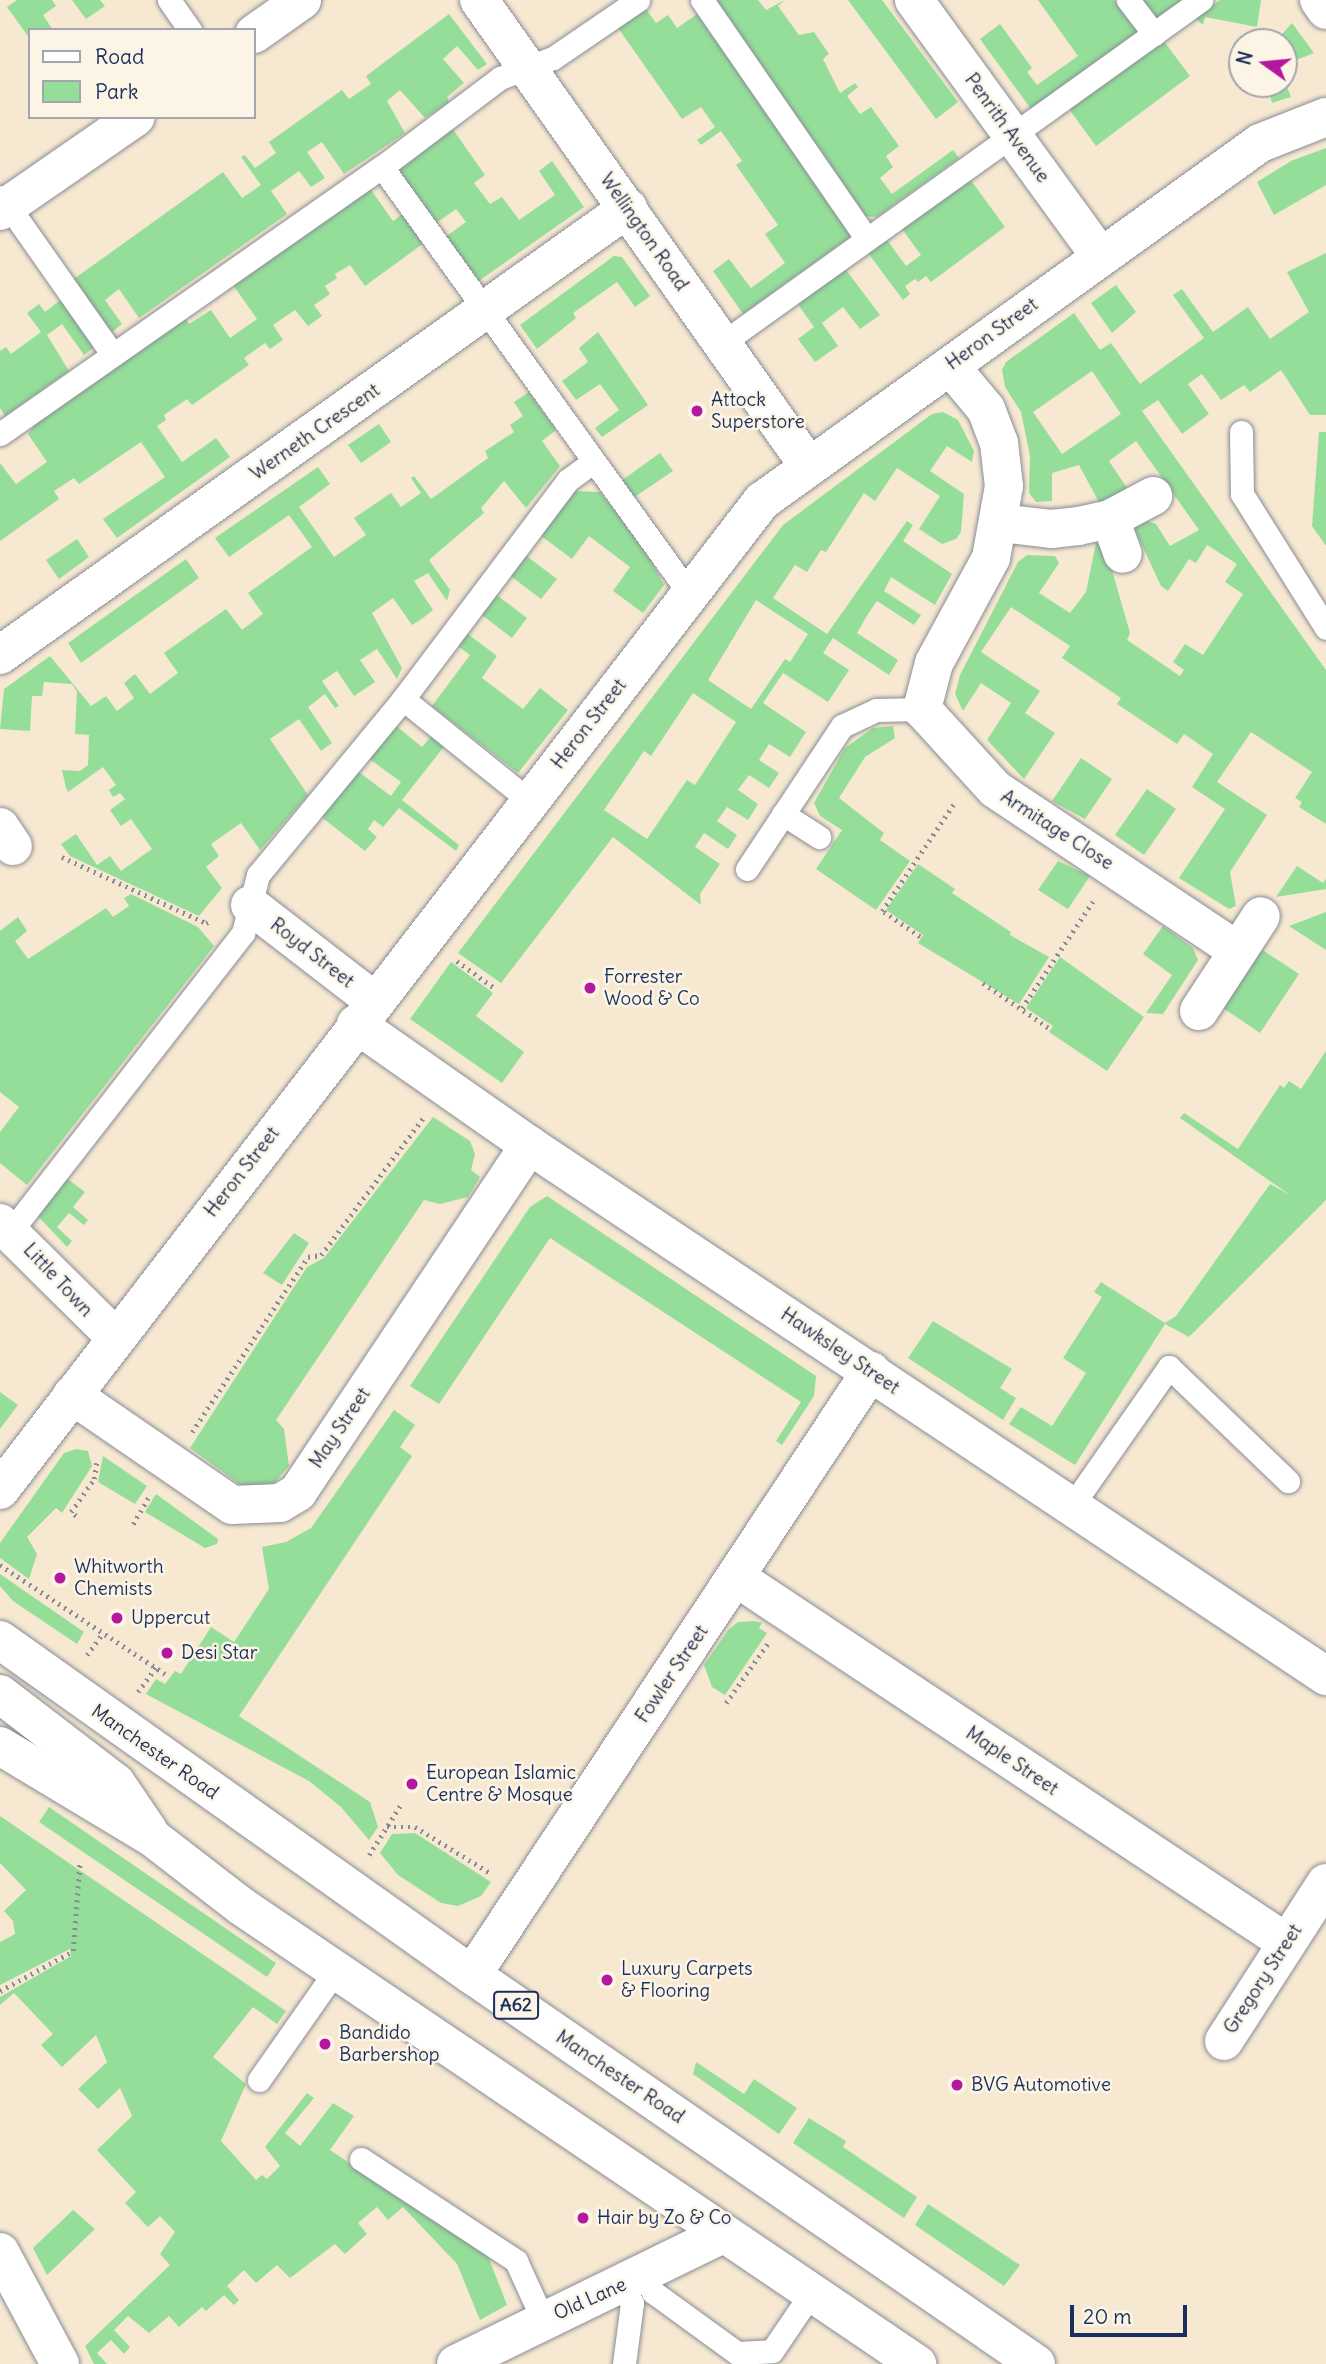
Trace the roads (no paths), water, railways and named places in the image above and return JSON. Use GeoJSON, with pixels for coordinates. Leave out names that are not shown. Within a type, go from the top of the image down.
{"type":"FeatureCollection","features":[{"type":"Feature","properties":{"kind":"main road"},"geometry":{"type":"LineString","coordinates":[[256,33],[302,0]]}},
{"type":"Feature","properties":{"kind":"main road","name":"Wellington Road"},"geometry":{"type":"LineString","coordinates":[[479,0],[808,465]]}},
{"type":"Feature","properties":{"kind":"main road","name":"Penrith Avenue"},"geometry":{"type":"LineString","coordinates":[[914,0],[1099,255]]}},
{"type":"Feature","properties":{"kind":"main road"},"geometry":{"type":"LineString","coordinates":[[1319,0],[1326,10]]}},
{"type":"Feature","properties":{"kind":"main road","name":"Heron Street"},"geometry":{"type":"LineString","coordinates":[[0,1490],[365,1012],[762,501],[1099,255],[1260,144],[1326,117]]}},
{"type":"Feature","properties":{"kind":"main road"},"geometry":{"type":"LineString","coordinates":[[3,204],[133,119]]}},
{"type":"Feature","properties":{"kind":"main road","name":"Werneth Crescent"},"geometry":{"type":"LineString","coordinates":[[0,654],[628,208]]}},
{"type":"Feature","properties":{"kind":"main road"},"geometry":{"type":"LineString","coordinates":[[922,709],[934,663],[991,558],[1000,523],[1004,486],[999,443],[986,409],[950,366]]}},
{"type":"Feature","properties":{"kind":"main road"},"geometry":{"type":"LineString","coordinates":[[1000,523],[1117,537],[1153,495]]}},
{"type":"Feature","properties":{"kind":"main road","name":"Armitage Close"},"geometry":{"type":"LineString","coordinates":[[922,709],[995,789],[1238,951]]}},
{"type":"Feature","properties":{"kind":"main road","name":"Royd Street"},"geometry":{"type":"LineString","coordinates":[[250,905],[365,1012]]}},
{"type":"Feature","properties":{"kind":"main road"},"geometry":{"type":"LineString","coordinates":[[1199,1011],[1261,916]]}},
{"type":"Feature","properties":{"kind":"main road","name":"Hawksley Street"},"geometry":{"type":"LineString","coordinates":[[365,1012],[530,1145],[1326,1676]]}},
{"type":"Feature","properties":{"kind":"main road","name":"May Street"},"geometry":{"type":"LineString","coordinates":[[72,1395],[162,1474],[232,1505],[261,1507],[298,1492],[530,1145]]}},
{"type":"Feature","properties":{"kind":"main road","name":"Little Town"},"geometry":{"type":"LineString","coordinates":[[5,1227],[115,1337]]}},
{"type":"Feature","properties":{"kind":"main road","name":"Fowler Street"},"geometry":{"type":"LineString","coordinates":[[471,1975],[737,1578],[871,1371]]}},
{"type":"Feature","properties":{"kind":"main road","name":"Maple Street"},"geometry":{"type":"LineString","coordinates":[[737,1578],[1287,1942]]}},
{"type":"Feature","properties":{"kind":"main road","name":"Manchester Road"},"geometry":{"type":"LineString","coordinates":[[0,1640],[471,1975],[1036,2364]]}},
{"type":"Feature","properties":{"kind":"main road"},"geometry":{"type":"LineString","coordinates":[[0,1694],[116,1783],[153,1838]]}},
{"type":"Feature","properties":{"kind":"main road"},"geometry":{"type":"LineString","coordinates":[[0,1746],[153,1838],[241,1906],[917,2364]]}},
{"type":"Feature","properties":{"kind":"main road","name":"Gregory Street"},"geometry":{"type":"LineString","coordinates":[[1224,2040],[1326,1883]]}},
{"type":"Feature","properties":{"kind":"main road","name":"Old Lane"},"geometry":{"type":"LineString","coordinates":[[456,2364],[723,2234]]}},
{"type":"Feature","properties":{"kind":"main road"},"geometry":{"type":"LineString","coordinates":[[0,2252],[60,2364]]}},
{"type":"Feature","properties":{"kind":"lane"},"geometry":{"type":"LineString","coordinates":[[169,0],[189,28]]}},
{"type":"Feature","properties":{"kind":"lane"},"geometry":{"type":"LineString","coordinates":[[0,434],[382,167],[500,78],[553,58],[638,0]]}},
{"type":"Feature","properties":{"kind":"lane"},"geometry":{"type":"LineString","coordinates":[[702,0],[867,239]]}},
{"type":"Feature","properties":{"kind":"lane"},"geometry":{"type":"LineString","coordinates":[[1128,0],[1154,34]]}},
{"type":"Feature","properties":{"kind":"lane"},"geometry":{"type":"LineString","coordinates":[[721,344],[1201,0]]}},
{"type":"Feature","properties":{"kind":"lane"},"geometry":{"type":"LineString","coordinates":[[382,167],[690,593]]}},
{"type":"Feature","properties":{"kind":"lane"},"geometry":{"type":"LineString","coordinates":[[3,204],[113,355]]}},
{"type":"Feature","properties":{"kind":"lane"},"geometry":{"type":"LineString","coordinates":[[1241,432],[1242,494],[1326,628]]}},
{"type":"Feature","properties":{"kind":"lane"},"geometry":{"type":"LineString","coordinates":[[5,1227],[243,933],[258,875],[403,699],[568,480],[593,462]]}},
{"type":"Feature","properties":{"kind":"lane"},"geometry":{"type":"LineString","coordinates":[[403,699],[530,801]]}},
{"type":"Feature","properties":{"kind":"lane"},"geometry":{"type":"LineString","coordinates":[[747,869],[842,726],[877,710],[922,709]]}},
{"type":"Feature","properties":{"kind":"lane"},"geometry":{"type":"LineString","coordinates":[[783,814],[819,837]]}},
{"type":"Feature","properties":{"kind":"lane"},"geometry":{"type":"LineString","coordinates":[[1072,1507],[1169,1367],[1289,1481]]}},
{"type":"Feature","properties":{"kind":"lane"},"geometry":{"type":"LineString","coordinates":[[258,2080],[336,1970]]}},
{"type":"Feature","properties":{"kind":"lane"},"geometry":{"type":"LineString","coordinates":[[360,2158],[516,2261],[543,2320]]}},
{"type":"Feature","properties":{"kind":"lane"},"geometry":{"type":"LineString","coordinates":[[624,2364],[633,2280],[737,2353],[770,2358],[812,2292]]}},
{"type":"Feature","properties":{"kind":"place","name":"Attock Superstore"},"geometry":{"type":"Point","coordinates":[697,411]}},
{"type":"Feature","properties":{"kind":"place","name":"Forrester Wood & Co"},"geometry":{"type":"Point","coordinates":[590,988]}},
{"type":"Feature","properties":{"kind":"place","name":"Whitworth Chemists"},"geometry":{"type":"Point","coordinates":[60,1578]}},
{"type":"Feature","properties":{"kind":"place","name":"Uppercut"},"geometry":{"type":"Point","coordinates":[117,1618]}},
{"type":"Feature","properties":{"kind":"place","name":"Desi Star"},"geometry":{"type":"Point","coordinates":[167,1653]}},
{"type":"Feature","properties":{"kind":"place","name":"European Islamic Centre & Mosque"},"geometry":{"type":"Point","coordinates":[412,1784]}},
{"type":"Feature","properties":{"kind":"place","name":"Luxury Carpets & Flooring"},"geometry":{"type":"Point","coordinates":[607,1980]}},
{"type":"Feature","properties":{"kind":"place","name":"Bandido Barbershop"},"geometry":{"type":"Point","coordinates":[325,2044]}},
{"type":"Feature","properties":{"kind":"place","name":"BVG Automotive"},"geometry":{"type":"Point","coordinates":[957,2085]}},
{"type":"Feature","properties":{"kind":"place","name":"Hair by Zo & Co"},"geometry":{"type":"Point","coordinates":[583,2218]}}]}
